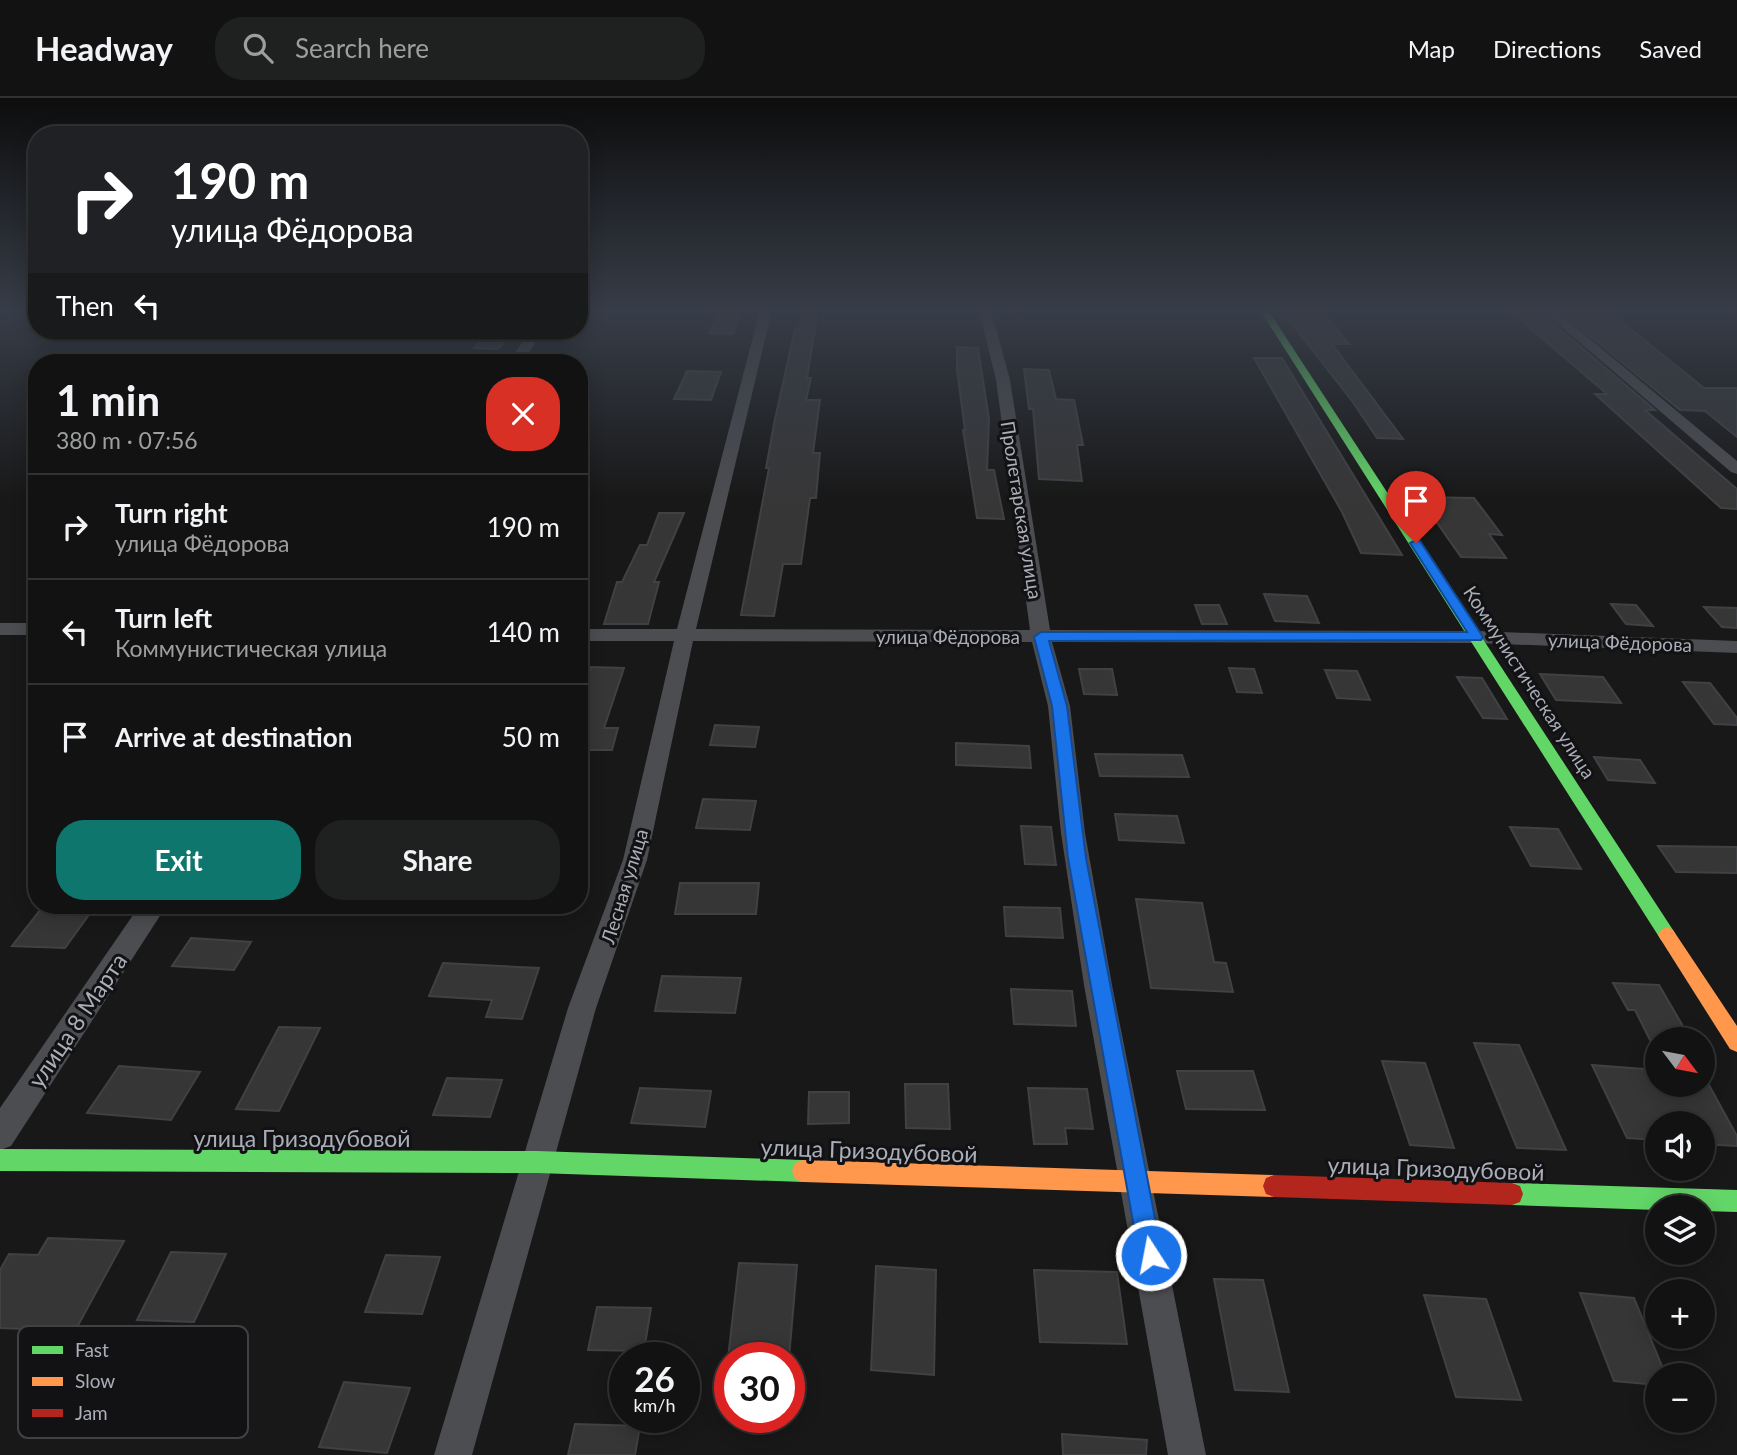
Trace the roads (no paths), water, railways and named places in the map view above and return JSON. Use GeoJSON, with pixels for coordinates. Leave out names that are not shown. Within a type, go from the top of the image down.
{"type":"FeatureCollection","features":[{"type":"Feature","properties":{"kind":"street","name":"Лесная улица"},"geometry":{"type":"LineString","coordinates":[[453,1455],[582,1008],[635,860],[685,635],[750,373]]}},
{"type":"Feature","properties":{"kind":"street","name":"Пролетарская улица"},"geometry":{"type":"LineString","coordinates":[[1001,373],[1041,637],[1059,706],[1073,833],[1187,1455]]}},
{"type":"Feature","properties":{"kind":"street","name":"Коммунистическая улица"},"geometry":{"type":"LineString","coordinates":[[1305,373],[1737,1043]]}},
{"type":"Feature","properties":{"kind":"street"},"geometry":{"type":"LineString","coordinates":[[1623,373],[1737,469]]}},
{"type":"Feature","properties":{"kind":"street"},"geometry":{"type":"LineString","coordinates":[[0,629],[28,629]]}},
{"type":"Feature","properties":{"kind":"street","name":"улица Фёдорова"},"geometry":{"type":"LineString","coordinates":[[588,635],[1476,637],[1737,647]]}},
{"type":"Feature","properties":{"kind":"street","name":"улица 8 Марта"},"geometry":{"type":"LineString","coordinates":[[0,1135],[148,914]]}},
{"type":"Feature","properties":{"kind":"street","name":"улица Гризодубовой"},"geometry":{"type":"LineString","coordinates":[[0,1160],[537,1162],[1737,1201]]}}]}
